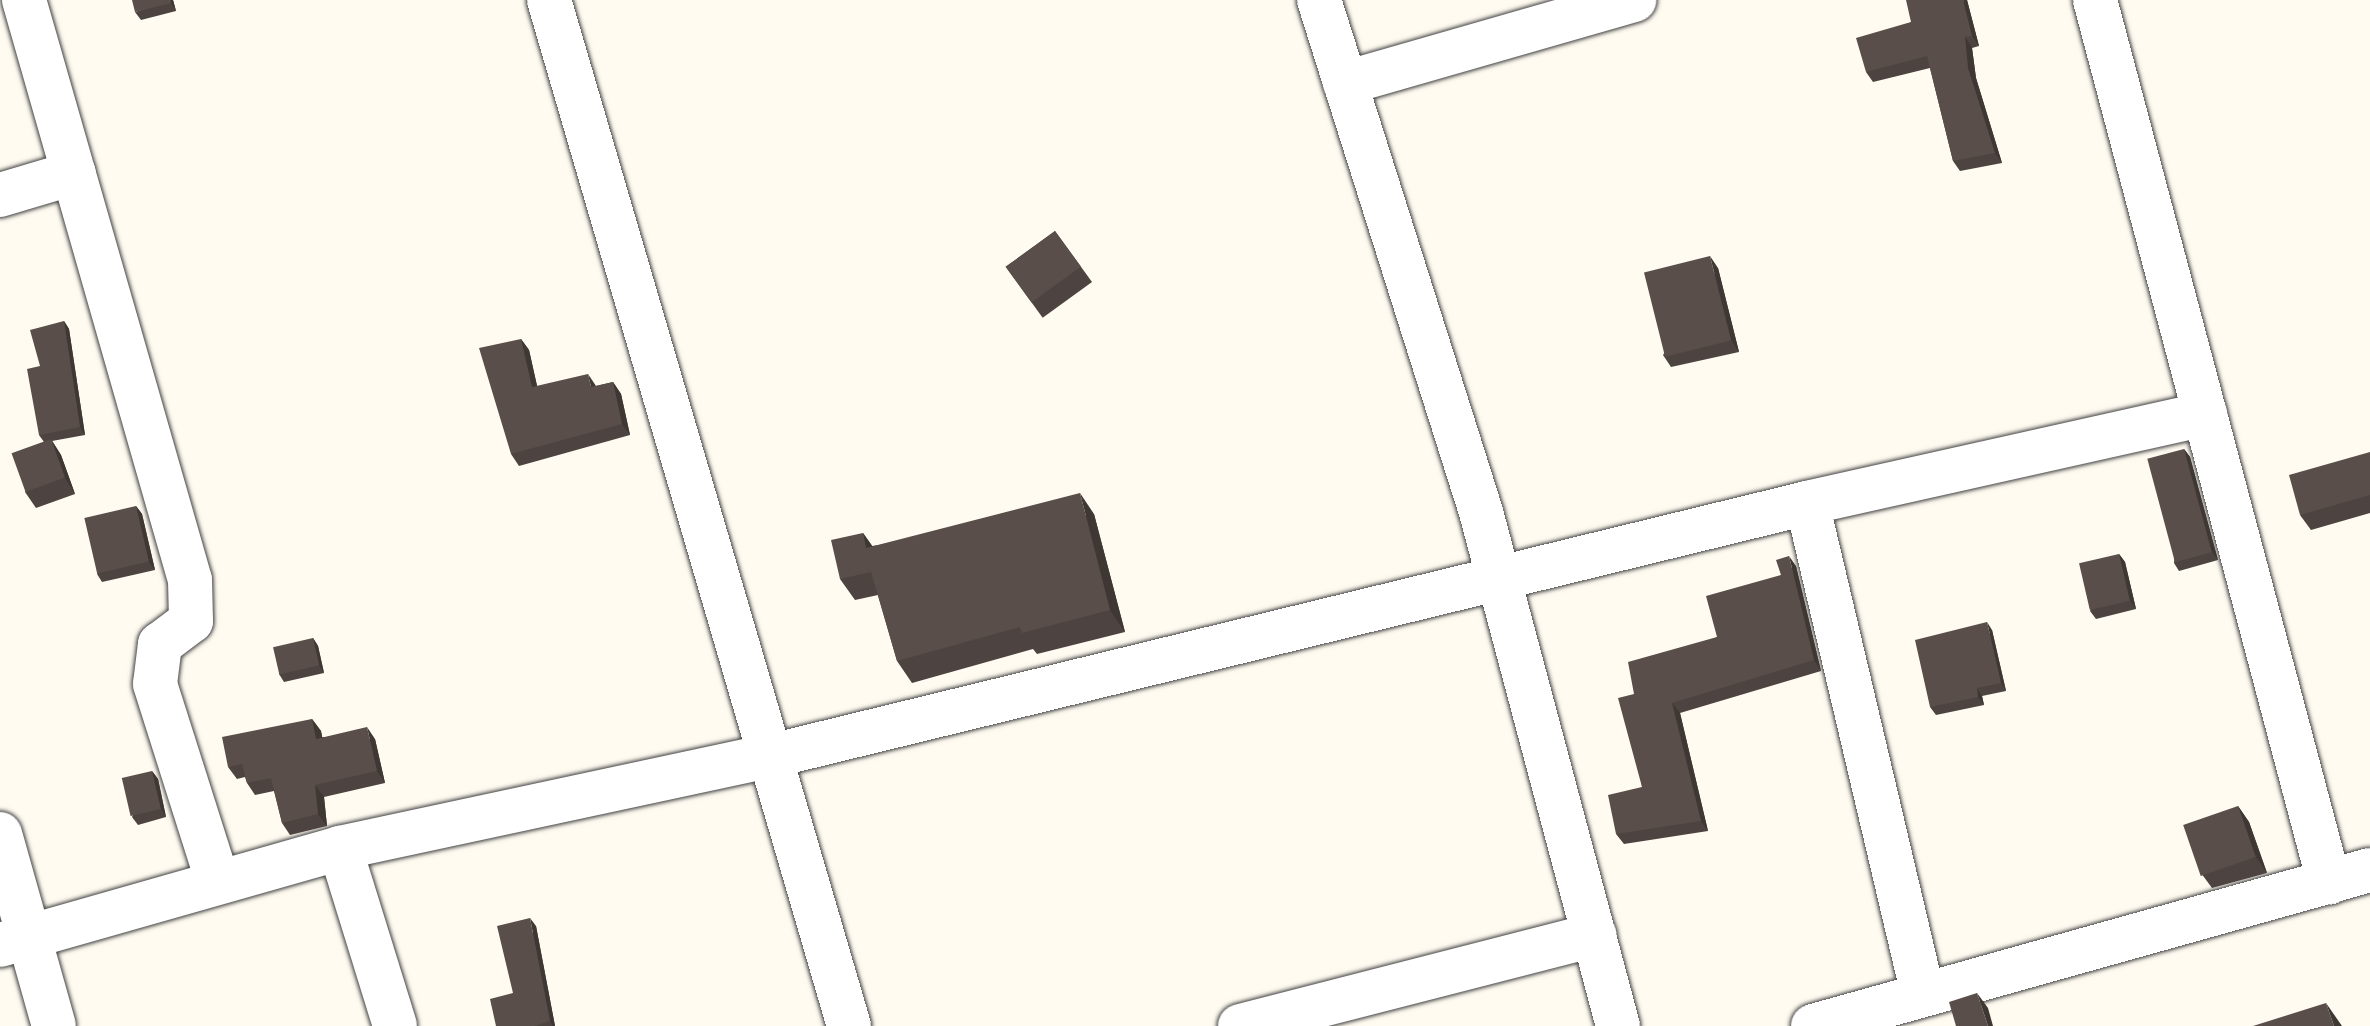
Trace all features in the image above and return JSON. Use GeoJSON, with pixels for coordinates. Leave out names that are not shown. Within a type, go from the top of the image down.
{"type":"FeatureCollection","features":[{"type":"Feature","properties":{"kind":"street"},"geometry":{"type":"LineString","coordinates":[[24,0],[195,605],[191,621],[160,644],[155,674],[217,880]]}},
{"type":"Feature","properties":{"kind":"street"},"geometry":{"type":"LineString","coordinates":[[549,0],[775,755],[849,1026]]}},
{"type":"Feature","properties":{"kind":"street"},"geometry":{"type":"LineString","coordinates":[[1319,0],[1499,579],[1618,1026]]}},
{"type":"Feature","properties":{"kind":"street"},"geometry":{"type":"LineString","coordinates":[[1345,83],[1634,0]]}},
{"type":"Feature","properties":{"kind":"street"},"geometry":{"type":"LineString","coordinates":[[1813,1026],[2350,876],[2205,414],[2095,0]]}},
{"type":"Feature","properties":{"kind":"street"},"geometry":{"type":"LineString","coordinates":[[0,195],[74,173]]}},
{"type":"Feature","properties":{"kind":"street"},"geometry":{"type":"LineString","coordinates":[[14,938],[340,848],[775,755],[1807,503],[2205,414]]}},
{"type":"Feature","properties":{"kind":"street"},"geometry":{"type":"LineString","coordinates":[[1807,503],[1923,995]]}},
{"type":"Feature","properties":{"kind":"street"},"geometry":{"type":"LineString","coordinates":[[0,834],[14,938],[54,1026]]}},
{"type":"Feature","properties":{"kind":"street"},"geometry":{"type":"LineString","coordinates":[[340,848],[395,1026]]}},
{"type":"Feature","properties":{"kind":"street"},"geometry":{"type":"LineString","coordinates":[[1240,1026],[1594,935]]}},
{"type":"Feature","properties":{"kind":"building"},"geometry":{"type":"Polygon","coordinates":[[[132,0],[170,0],[171,3],[135,12],[132,0]]]}},
{"type":"Feature","properties":{"kind":"building"},"geometry":{"type":"Polygon","coordinates":[[[1906,0],[1963,0],[1972,36],[1965,37],[1968,68],[1995,153],[1953,161],[1927,56],[1866,72],[1856,38],[1911,22],[1906,0]]]}},
{"type":"Feature","properties":{"kind":"building"},"geometry":{"type":"Polygon","coordinates":[[[1055,231],[1081,267],[1032,302],[1006,267],[1055,231]]]}},
{"type":"Feature","properties":{"kind":"building"},"geometry":{"type":"Polygon","coordinates":[[[1710,256],[1731,340],[1665,357],[1644,272],[1710,256]]]}},
{"type":"Feature","properties":{"kind":"building"},"geometry":{"type":"Polygon","coordinates":[[[64,321],[80,427],[39,435],[27,369],[40,366],[30,330],[64,321]]]}},
{"type":"Feature","properties":{"kind":"building"},"geometry":{"type":"Polygon","coordinates":[[[521,339],[532,387],[588,374],[591,387],[613,382],[622,424],[511,454],[479,348],[521,339]]]}},
{"type":"Feature","properties":{"kind":"building"},"geometry":{"type":"Polygon","coordinates":[[[51,439],[65,478],[26,492],[12,453],[51,439]]]}},
{"type":"Feature","properties":{"kind":"building"},"geometry":{"type":"Polygon","coordinates":[[[2184,449],[2212,552],[2175,562],[2147,459],[2184,449]]]}},
{"type":"Feature","properties":{"kind":"building"},"geometry":{"type":"Polygon","coordinates":[[[2370,452],[2370,495],[2300,515],[2289,475],[2370,452]]]}},
{"type":"Feature","properties":{"kind":"building"},"geometry":{"type":"Polygon","coordinates":[[[1080,493],[1110,610],[1022,633],[1020,627],[897,661],[871,572],[840,579],[831,540],[863,533],[866,548],[1080,493]]]}},
{"type":"Feature","properties":{"kind":"building"},"geometry":{"type":"Polygon","coordinates":[[[136,506],[149,562],[97,573],[84,518],[136,506]]]}},
{"type":"Feature","properties":{"kind":"building"},"geometry":{"type":"Polygon","coordinates":[[[2119,554],[2130,601],[2090,610],[2079,563],[2119,554]]]}},
{"type":"Feature","properties":{"kind":"building"},"geometry":{"type":"Polygon","coordinates":[[[1789,556],[1814,660],[1672,703],[1701,821],[1616,834],[1608,795],[1642,787],[1618,698],[1634,694],[1628,662],[1717,637],[1706,596],[1781,575],[1776,560],[1789,556]]]}},
{"type":"Feature","properties":{"kind":"building"},"geometry":{"type":"Polygon","coordinates":[[[1987,622],[2001,683],[1977,688],[1978,697],[1930,707],[1915,640],[1987,622]]]}},
{"type":"Feature","properties":{"kind":"building"},"geometry":{"type":"Polygon","coordinates":[[[313,638],[319,665],[279,675],[273,647],[313,638]]]}},
{"type":"Feature","properties":{"kind":"building"},"geometry":{"type":"Polygon","coordinates":[[[312,719],[316,739],[367,727],[377,771],[315,785],[318,814],[282,823],[271,778],[247,783],[242,764],[228,767],[222,737],[312,719]]]}},
{"type":"Feature","properties":{"kind":"building"},"geometry":{"type":"Polygon","coordinates":[[[152,771],[161,809],[131,816],[122,778],[152,771]]]}},
{"type":"Feature","properties":{"kind":"building"},"geometry":{"type":"Polygon","coordinates":[[[2238,806],[2256,857],[2201,876],[2183,825],[2238,806]]]}},
{"type":"Feature","properties":{"kind":"building"},"geometry":{"type":"Polygon","coordinates":[[[530,918],[550,1021],[535,1026],[496,1026],[490,999],[513,993],[497,926],[530,918]]]}},
{"type":"Feature","properties":{"kind":"building"},"geometry":{"type":"Polygon","coordinates":[[[1977,993],[1988,1026],[1956,1026],[1949,1002],[1977,993]]]}},
{"type":"Feature","properties":{"kind":"building"},"geometry":{"type":"Polygon","coordinates":[[[2326,1003],[2334,1026],[2253,1026],[2326,1003]]]}}]}
